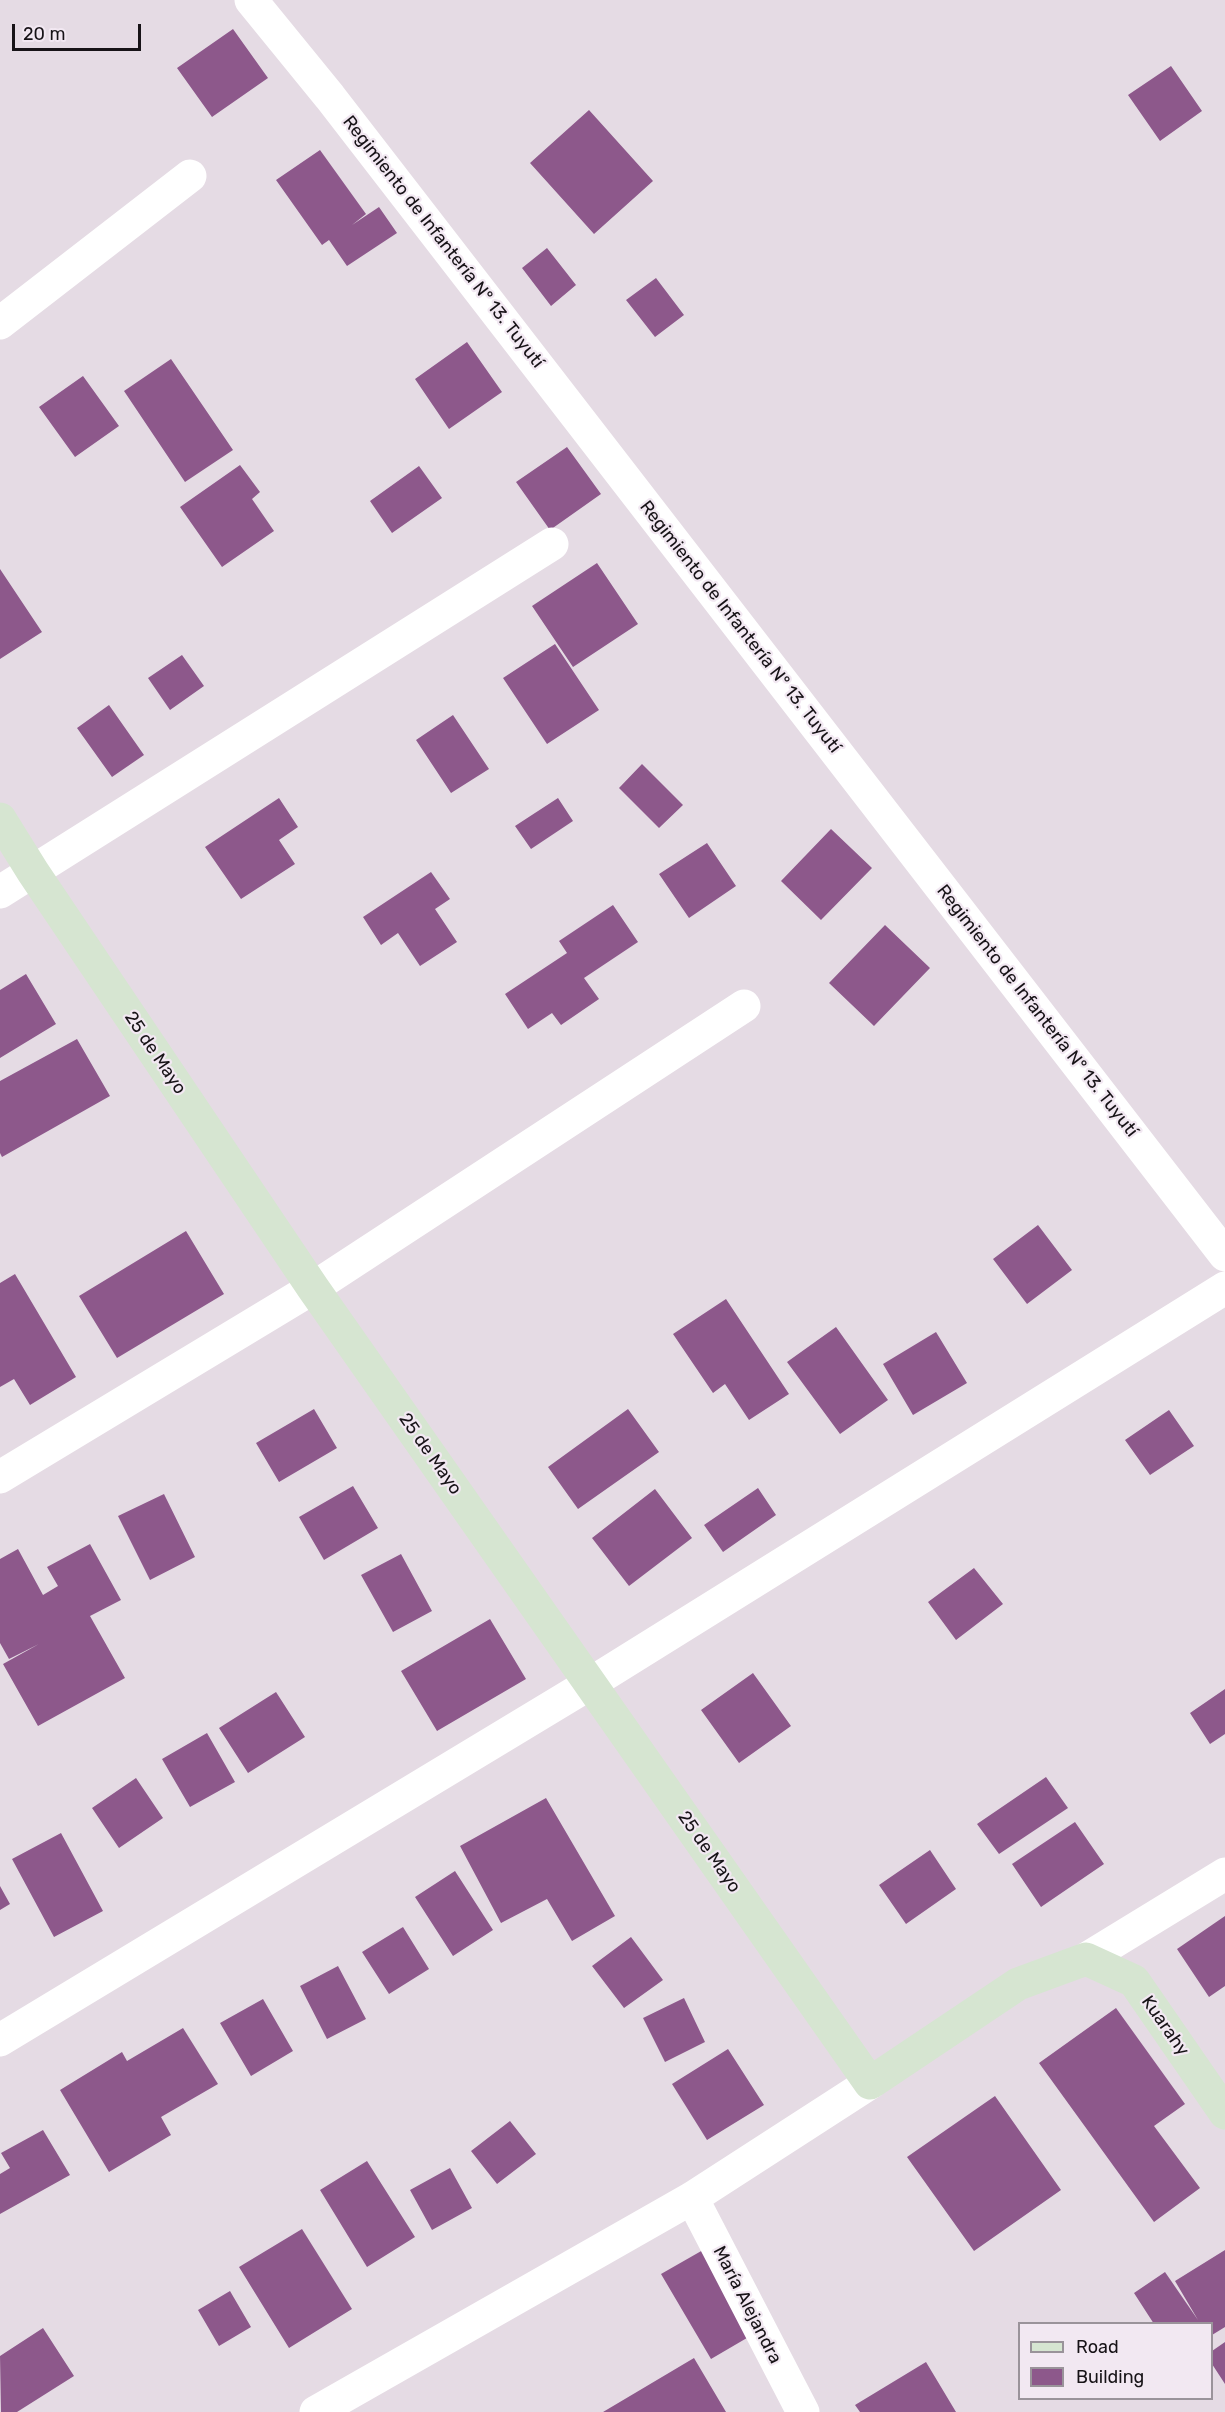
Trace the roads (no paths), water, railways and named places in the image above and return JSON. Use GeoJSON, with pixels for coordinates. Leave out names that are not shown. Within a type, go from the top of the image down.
{"type":"FeatureCollection","features":[{"type":"Feature","properties":{"kind":"street","name":"Regimiento de Infantería N° 13. Tuyutí"},"geometry":{"type":"LineString","coordinates":[[251,0],[330,97],[1225,1256]]}},
{"type":"Feature","properties":{"kind":"street"},"geometry":{"type":"LineString","coordinates":[[0,323],[190,176]]}},
{"type":"Feature","properties":{"kind":"street"},"geometry":{"type":"LineString","coordinates":[[0,892],[552,544]]}},
{"type":"Feature","properties":{"kind":"street","name":"25 de Mayo"},"geometry":{"type":"LineString","coordinates":[[0,819],[33,872],[313,1287],[870,2083]]}},
{"type":"Feature","properties":{"kind":"street"},"geometry":{"type":"LineString","coordinates":[[0,1477],[313,1287],[744,1006]]}},
{"type":"Feature","properties":{"kind":"street"},"geometry":{"type":"LineString","coordinates":[[0,2040],[591,1683],[1225,1288]]}},
{"type":"Feature","properties":{"kind":"street"},"geometry":{"type":"LineString","coordinates":[[316,2412],[692,2198],[1018,1984],[1086,1959],[1225,1874]]}},
{"type":"Feature","properties":{"kind":"street","name":"Kuarahy"},"geometry":{"type":"LineString","coordinates":[[1086,1959],[1134,1982],[1225,2114]]}},
{"type":"Feature","properties":{"kind":"street","name":"María Alejandra"},"geometry":{"type":"LineString","coordinates":[[692,2198],[803,2412]]}}]}
